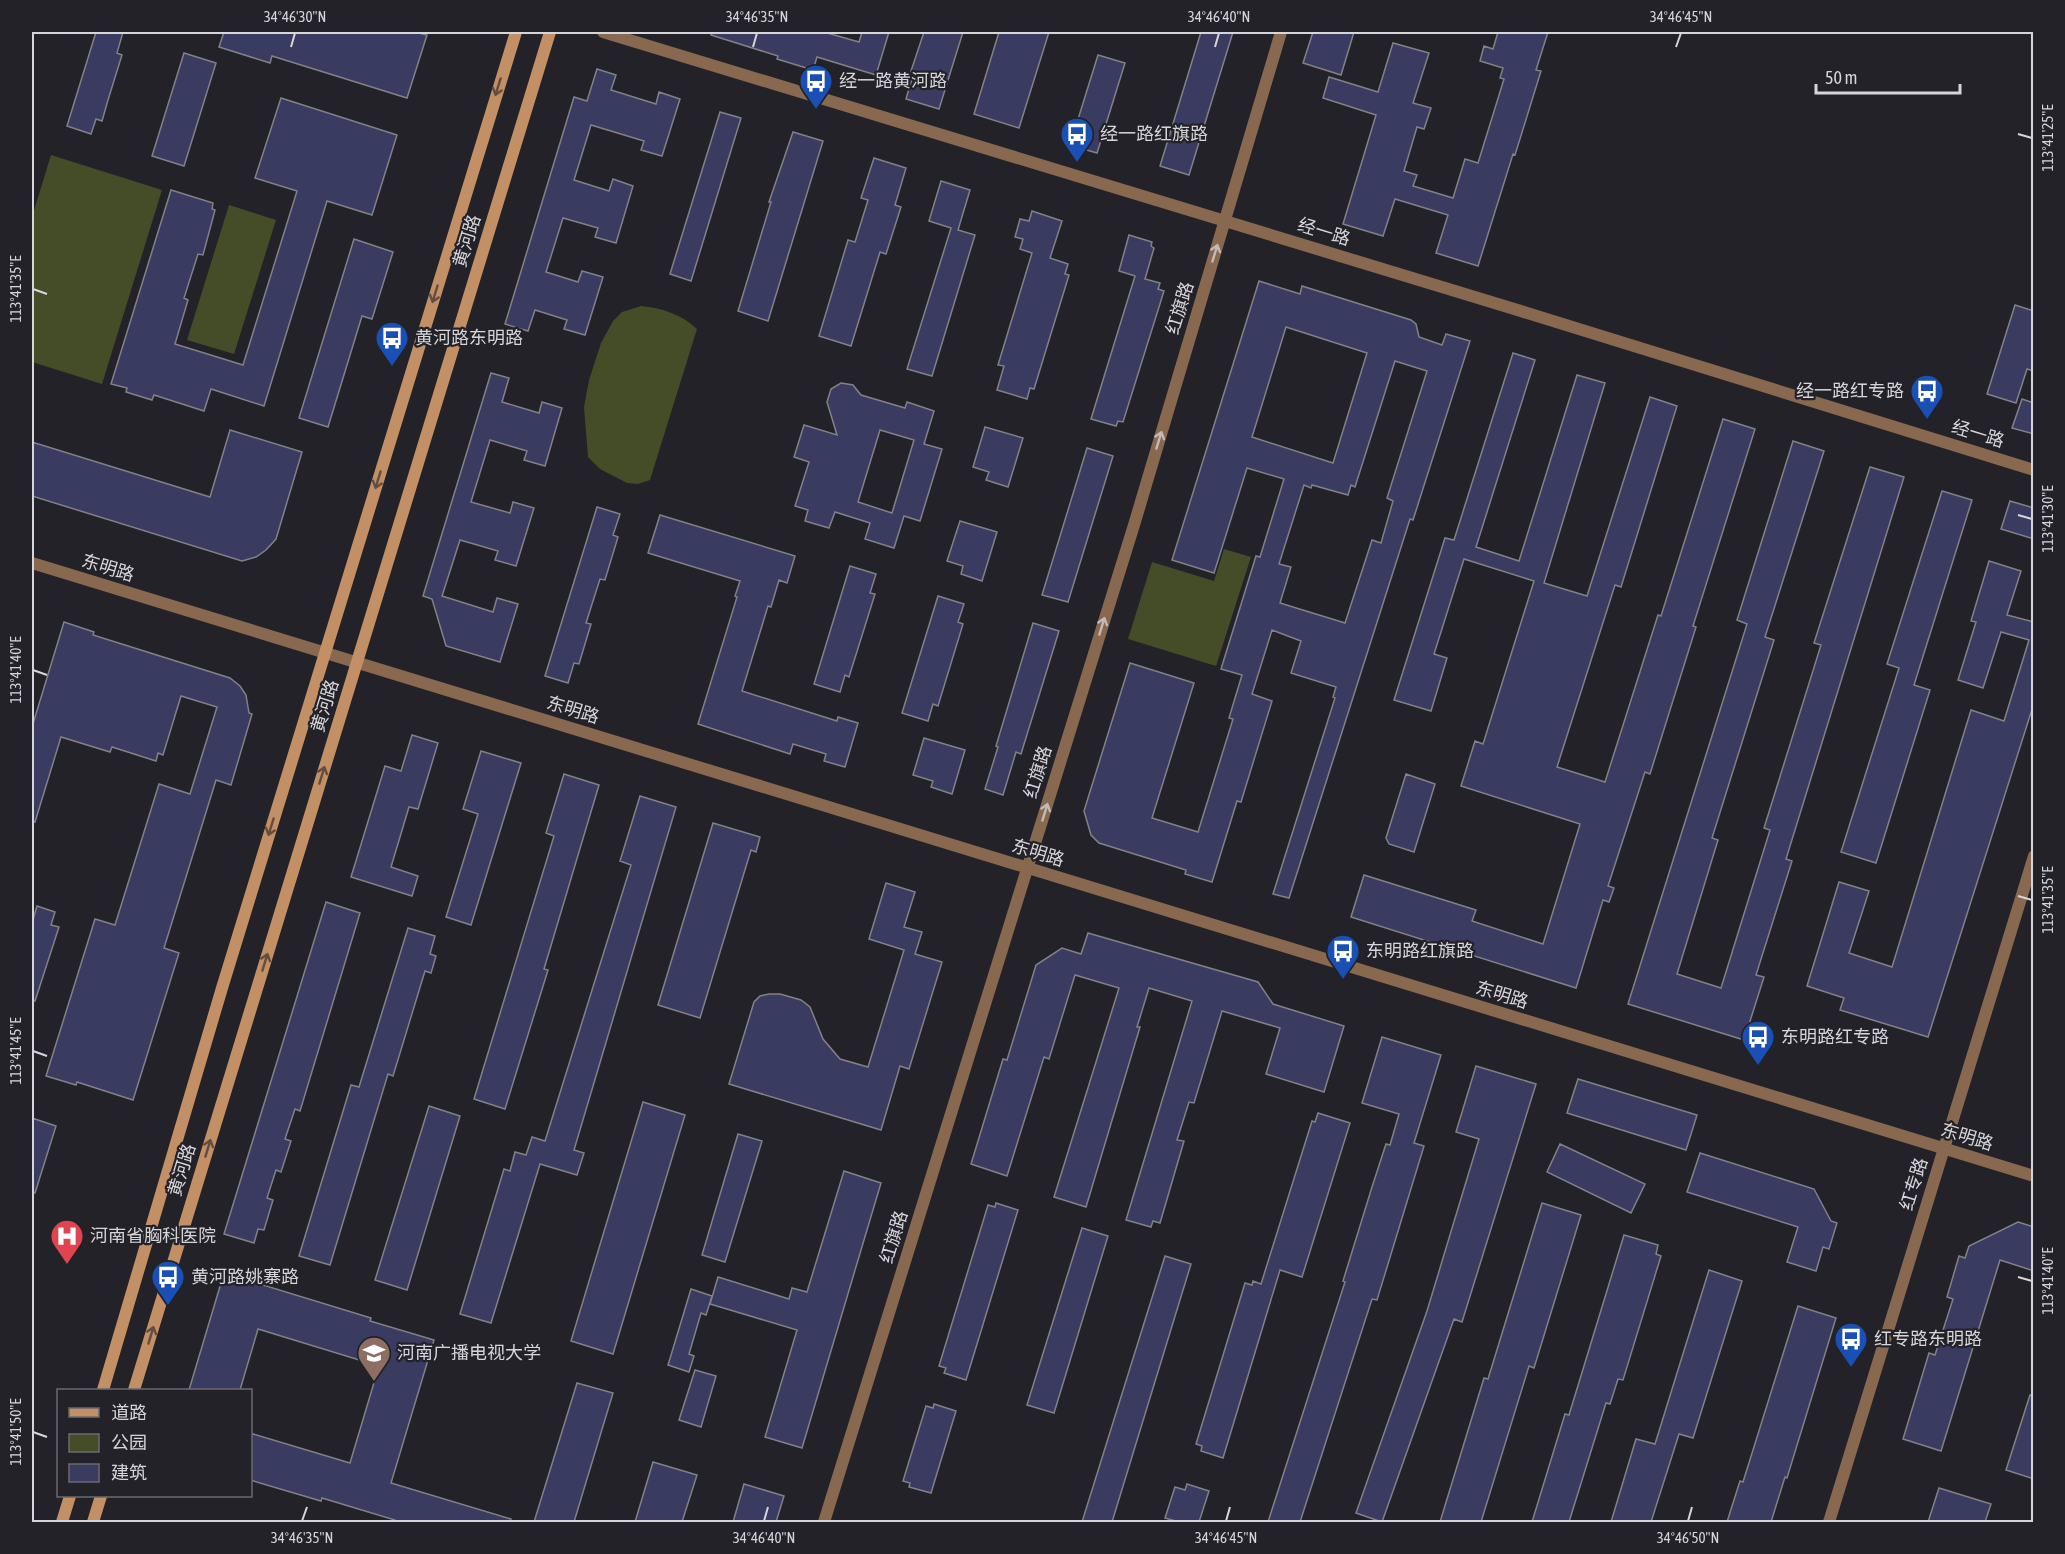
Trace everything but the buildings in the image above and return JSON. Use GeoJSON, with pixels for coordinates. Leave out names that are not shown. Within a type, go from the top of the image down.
{"type":"FeatureCollection","features":[{"type":"Feature","properties":{"kind":"main road","name":"黄河路"},"geometry":{"type":"LineString","coordinates":[[103,1389],[219,999],[516,32]]}},
{"type":"Feature","properties":{"kind":"main road","name":"黄河路"},"geometry":{"type":"LineString","coordinates":[[134,1389],[550,32]]}},
{"type":"Feature","properties":{"kind":"main road"},"geometry":{"type":"LineString","coordinates":[[62,1522],[70,1497]]}},
{"type":"Feature","properties":{"kind":"main road"},"geometry":{"type":"LineString","coordinates":[[93,1522],[101,1497]]}},
{"type":"Feature","properties":{"kind":"street","name":"经一路"},"geometry":{"type":"LineString","coordinates":[[603,32],[2034,470]]}},
{"type":"Feature","properties":{"kind":"street","name":"红旗路"},"geometry":{"type":"LineString","coordinates":[[824,1522],[1134,525],[1281,32]]}},
{"type":"Feature","properties":{"kind":"street","name":"东明路"},"geometry":{"type":"LineString","coordinates":[[32,563],[2034,1176]]}},
{"type":"Feature","properties":{"kind":"street","name":"红专路"},"geometry":{"type":"LineString","coordinates":[[1829,1522],[2034,856]]}},
{"type":"Feature","properties":{"kind":"green space"},"geometry":{"type":"Polygon","coordinates":[[[51,155],[162,190],[102,384],[32,362],[32,217],[51,155]]]}},
{"type":"Feature","properties":{"kind":"green space"},"geometry":{"type":"Polygon","coordinates":[[[229,205],[276,220],[234,354],[187,340],[229,205]]]}},
{"type":"Feature","properties":{"kind":"green space"},"geometry":{"type":"Polygon","coordinates":[[[641,306],[671,313],[697,329],[650,480],[638,484],[627,483],[600,469],[588,457],[584,407],[589,380],[601,343],[613,321],[622,312],[641,306]]]}},
{"type":"Feature","properties":{"kind":"green space"},"geometry":{"type":"Polygon","coordinates":[[[1224,549],[1251,557],[1216,666],[1128,639],[1152,562],[1214,581],[1224,549]]]}},
{"type":"Feature","properties":{"kind":"place","name":"经一路黄河路"},"geometry":{"type":"Point","coordinates":[816,110]}},
{"type":"Feature","properties":{"kind":"place","name":"经一路红旗路"},"geometry":{"type":"Point","coordinates":[1077,163]}},
{"type":"Feature","properties":{"kind":"place","name":"黄河路东明路"},"geometry":{"type":"Point","coordinates":[392,367]}},
{"type":"Feature","properties":{"kind":"place","name":"经一路红专路"},"geometry":{"type":"Point","coordinates":[1927,420]}},
{"type":"Feature","properties":{"kind":"place","name":"东明路红旗路"},"geometry":{"type":"Point","coordinates":[1343,980]}},
{"type":"Feature","properties":{"kind":"place","name":"东明路红专路"},"geometry":{"type":"Point","coordinates":[1758,1066]}},
{"type":"Feature","properties":{"kind":"place","name":"河南省胸科医院"},"geometry":{"type":"Point","coordinates":[67,1265]}},
{"type":"Feature","properties":{"kind":"place","name":"黄河路姚寨路"},"geometry":{"type":"Point","coordinates":[168,1306]}},
{"type":"Feature","properties":{"kind":"place","name":"红专路东明路"},"geometry":{"type":"Point","coordinates":[1851,1368]}},
{"type":"Feature","properties":{"kind":"place","name":"河南广播电视大学"},"geometry":{"type":"Point","coordinates":[374,1382]}}]}
